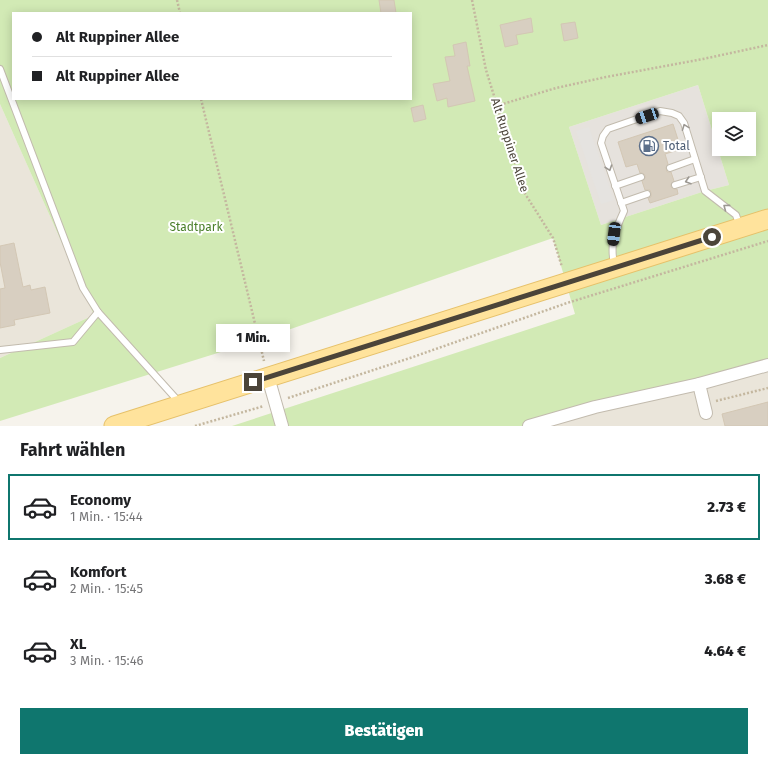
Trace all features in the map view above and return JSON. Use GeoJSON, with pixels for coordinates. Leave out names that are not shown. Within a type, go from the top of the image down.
{"type":"FeatureCollection","features":[{"type":"Feature","properties":{"kind":"main road"},"geometry":{"type":"LineString","coordinates":[[114,426],[768,219]]}},
{"type":"Feature","properties":{"kind":"street"},"geometry":{"type":"LineString","coordinates":[[529,426],[595,406],[699,384],[768,365]]}},
{"type":"Feature","properties":{"kind":"street"},"geometry":{"type":"LineString","coordinates":[[268,377],[282,426]]}},
{"type":"Feature","properties":{"kind":"street"},"geometry":{"type":"LineString","coordinates":[[699,384],[705,409]]}},
{"type":"Feature","properties":{"kind":"lane"},"geometry":{"type":"LineString","coordinates":[[0,69],[83,288],[98,312],[182,405]]}},
{"type":"Feature","properties":{"kind":"lane"},"geometry":{"type":"LineString","coordinates":[[615,267],[612,251],[614,234],[624,211],[601,143],[602,136],[608,129],[660,111],[679,116],[684,123],[705,191],[736,215],[740,228]]}},
{"type":"Feature","properties":{"kind":"lane"},"geometry":{"type":"LineString","coordinates":[[670,168],[695,159]]}},
{"type":"Feature","properties":{"kind":"lane"},"geometry":{"type":"LineString","coordinates":[[615,186],[641,177]]}},
{"type":"Feature","properties":{"kind":"lane"},"geometry":{"type":"LineString","coordinates":[[676,185],[701,177]]}},
{"type":"Feature","properties":{"kind":"lane"},"geometry":{"type":"LineString","coordinates":[[621,203],[647,194]]}},
{"type":"Feature","properties":{"kind":"lane"},"geometry":{"type":"LineString","coordinates":[[0,350],[73,342],[98,312]]}},
{"type":"Feature","properties":{"kind":"path"},"geometry":{"type":"LineString","coordinates":[[177,0],[180,12]]}},
{"type":"Feature","properties":{"kind":"path","name":"Alt Ruppiner Allee"},"geometry":{"type":"LineString","coordinates":[[472,0],[486,70],[524,192],[553,238],[567,283]]}},
{"type":"Feature","properties":{"kind":"path"},"geometry":{"type":"LineString","coordinates":[[496,106],[556,88],[768,45]]}},
{"type":"Feature","properties":{"kind":"path"},"geometry":{"type":"LineString","coordinates":[[201,100],[268,377]]}},
{"type":"Feature","properties":{"kind":"path"},"geometry":{"type":"LineString","coordinates":[[195,426],[275,402],[410,358],[567,303],[768,241]]}},
{"type":"Feature","properties":{"kind":"path"},"geometry":{"type":"LineString","coordinates":[[705,409],[768,388]]}},
{"type":"Feature","properties":{"kind":"shaded area"},"geometry":{"type":"Polygon","coordinates":[[[698,85],[712,130],[712,156],[720,156],[729,185],[705,191],[601,225],[569,127],[698,85]]]}},
{"type":"Feature","properties":{"kind":"shaded area"},"geometry":{"type":"Polygon","coordinates":[[[0,104],[94,315],[0,358],[0,104]]]}},
{"type":"Feature","properties":{"kind":"shaded area"},"geometry":{"type":"Polygon","coordinates":[[[589,127],[614,200],[601,204],[576,131],[589,127]]]}},
{"type":"Feature","properties":{"kind":"shaded area"},"geometry":{"type":"Polygon","coordinates":[[[768,360],[768,426],[529,426],[768,360]]]}},
{"type":"Feature","properties":{"kind":"green space","name":"Stadtpark"},"geometry":{"type":"Polygon","coordinates":[[[0,0],[768,0],[768,360],[529,426],[232,426],[575,314],[553,238],[259,340],[0,421],[0,358],[94,315],[0,104],[0,0]],[[698,85],[569,127],[601,225],[705,191],[729,185],[720,156],[756,156],[756,112],[712,112],[712,130],[698,85]]]}},
{"type":"Feature","properties":{"kind":"building"},"geometry":{"type":"Polygon","coordinates":[[[379,0],[394,0],[396,12],[381,12],[379,0]]]}},
{"type":"Feature","properties":{"kind":"building"},"geometry":{"type":"Polygon","coordinates":[[[531,18],[533,32],[516,35],[518,44],[505,47],[500,25],[531,18]]]}},
{"type":"Feature","properties":{"kind":"building"},"geometry":{"type":"Polygon","coordinates":[[[575,22],[578,38],[564,41],[561,24],[575,22]]]}},
{"type":"Feature","properties":{"kind":"building"},"geometry":{"type":"Polygon","coordinates":[[[466,42],[470,66],[467,66],[475,101],[448,107],[447,98],[437,101],[433,84],[450,81],[445,57],[455,56],[453,45],[466,42]]]}},
{"type":"Feature","properties":{"kind":"building"},"geometry":{"type":"Polygon","coordinates":[[[423,105],[426,119],[414,122],[411,108],[423,105]]]}},
{"type":"Feature","properties":{"kind":"building"},"geometry":{"type":"Polygon","coordinates":[[[673,124],[681,149],[665,154],[668,164],[666,168],[667,172],[671,172],[674,181],[671,184],[671,187],[677,189],[678,194],[650,203],[648,198],[651,197],[650,190],[645,190],[642,181],[645,178],[645,175],[640,173],[637,164],[626,167],[618,142],[673,124]]]}},
{"type":"Feature","properties":{"kind":"building"},"geometry":{"type":"Polygon","coordinates":[[[14,243],[23,287],[30,285],[31,290],[45,287],[50,313],[14,320],[15,325],[0,328],[0,289],[5,288],[0,262],[0,246],[14,243]]]}},
{"type":"Feature","properties":{"kind":"building"},"geometry":{"type":"Polygon","coordinates":[[[768,402],[768,426],[725,426],[722,414],[768,402]]]}},
{"type":"Feature","properties":{"kind":"place","name":"Total"},"geometry":{"type":"Point","coordinates":[649,146]}},
{"type":"Feature","properties":{"kind":"route"},"geometry":{"type":"LineString","coordinates":[[253,382],[712,237]]}}]}
